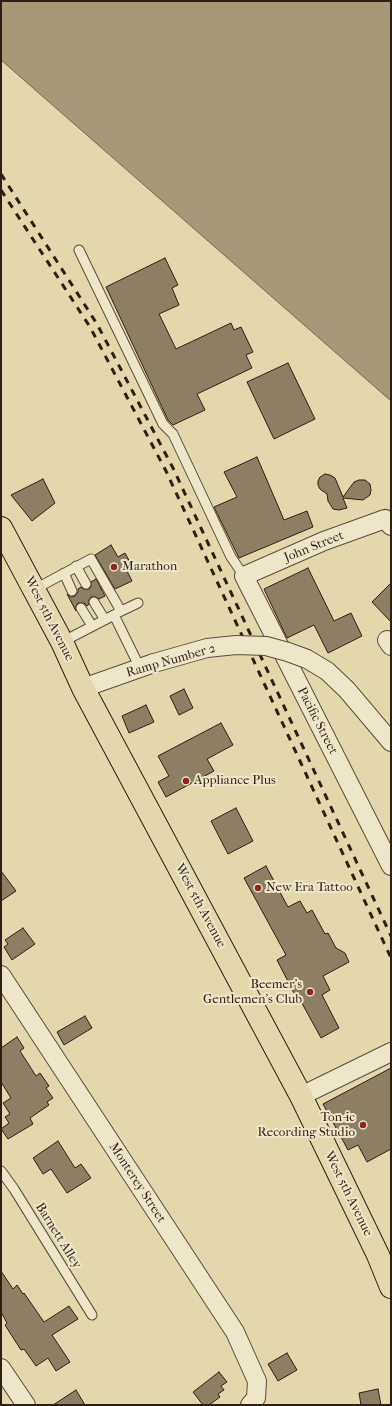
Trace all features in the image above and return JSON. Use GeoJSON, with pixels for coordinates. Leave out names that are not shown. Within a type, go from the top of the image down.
{"type":"FeatureCollection","features":[{"type":"Feature","properties":{"kind":"main road","name":"West 5th Avenue"},"geometry":{"type":"LineString","coordinates":[[1,528],[35,589],[83,688],[301,1096],[378,1255],[391,1287]]}},
{"type":"Feature","properties":{"kind":"street","name":"John Street"},"geometry":{"type":"LineString","coordinates":[[244,576],[324,541],[388,522]]}},
{"type":"Feature","properties":{"kind":"street","name":"Pacific Street"},"geometry":{"type":"LineString","coordinates":[[244,576],[391,866]]}},
{"type":"Feature","properties":{"kind":"street","name":"Ramp Number 2"},"geometry":{"type":"LineString","coordinates":[[83,688],[147,666],[207,648],[236,645],[266,646],[307,659],[327,671],[347,690],[391,742]]}},
{"type":"Feature","properties":{"kind":"street","name":"Monterey Street"},"geometry":{"type":"LineString","coordinates":[[1,975],[235,1332],[257,1381],[253,1402]]}},
{"type":"Feature","properties":{"kind":"street"},"geometry":{"type":"LineString","coordinates":[[301,1096],[391,1052]]}},
{"type":"Feature","properties":{"kind":"street"},"geometry":{"type":"LineString","coordinates":[[1,1368],[26,1405]]}},
{"type":"Feature","properties":{"kind":"lane"},"geometry":{"type":"LineString","coordinates":[[79,250],[163,424],[173,434],[231,557],[244,576]]}},
{"type":"Feature","properties":{"kind":"lane"},"geometry":{"type":"LineString","coordinates":[[35,589],[91,559],[147,666]]}},
{"type":"Feature","properties":{"kind":"lane"},"geometry":{"type":"LineString","coordinates":[[76,566],[86,584]]}},
{"type":"Feature","properties":{"kind":"lane"},"geometry":{"type":"LineString","coordinates":[[64,574],[72,592]]}},
{"type":"Feature","properties":{"kind":"lane"},"geometry":{"type":"LineString","coordinates":[[94,602],[105,620]]}},
{"type":"Feature","properties":{"kind":"lane"},"geometry":{"type":"LineString","coordinates":[[62,642],[138,603]]}},
{"type":"Feature","properties":{"kind":"lane"},"geometry":{"type":"LineString","coordinates":[[81,608],[92,626]]}},
{"type":"Feature","properties":{"kind":"lane","name":"Barnett Alley"},"geometry":{"type":"LineString","coordinates":[[1,1172],[14,1189],[92,1315]]}},
{"type":"Feature","properties":{"kind":"shaded area"},"geometry":{"type":"Polygon","coordinates":[[[1,1],[391,1],[391,401],[1,60],[1,1]]]}},
{"type":"Feature","properties":{"kind":"building"},"geometry":{"type":"Polygon","coordinates":[[[165,258],[178,285],[172,288],[179,305],[159,314],[176,349],[231,323],[234,330],[241,327],[253,352],[246,355],[252,368],[197,394],[205,410],[173,425],[168,420],[106,287],[165,258]]]}},
{"type":"Feature","properties":{"kind":"building"},"geometry":{"type":"Polygon","coordinates":[[[288,363],[315,419],[274,439],[247,382],[288,363]]]}},
{"type":"Feature","properties":{"kind":"building"},"geometry":{"type":"Polygon","coordinates":[[[257,457],[284,520],[307,511],[313,527],[239,558],[214,507],[237,497],[224,472],[257,457]]]}},
{"type":"Feature","properties":{"kind":"building"},"geometry":{"type":"Polygon","coordinates":[[[325,474],[335,478],[343,497],[354,482],[359,480],[365,480],[370,484],[370,495],[363,500],[343,498],[347,508],[339,510],[333,509],[328,501],[327,494],[320,489],[318,485],[320,477],[325,474]]]}},
{"type":"Feature","properties":{"kind":"building"},"geometry":{"type":"Polygon","coordinates":[[[43,479],[55,503],[32,521],[11,495],[43,479]]]}},
{"type":"Feature","properties":{"kind":"building","name":"Marathon"},"geometry":{"type":"Polygon","coordinates":[[[111,545],[118,557],[125,553],[132,566],[126,569],[132,581],[115,589],[95,555],[111,545]]]}},
{"type":"Feature","properties":{"kind":"building"},"geometry":{"type":"Polygon","coordinates":[[[308,568],[334,621],[351,613],[362,636],[328,653],[314,625],[287,638],[264,589],[308,568]]]}},
{"type":"Feature","properties":{"kind":"building"},"geometry":{"type":"Polygon","coordinates":[[[96,579],[105,596],[99,599],[96,597],[91,597],[87,606],[84,603],[78,603],[76,606],[76,611],[67,594],[71,597],[75,596],[78,589],[81,587],[83,589],[89,589],[91,587],[91,582],[96,579]]]}},
{"type":"Feature","properties":{"kind":"building"},"geometry":{"type":"Polygon","coordinates":[[[391,583],[391,622],[372,602],[391,583]]]}},
{"type":"Feature","properties":{"kind":"building"},"geometry":{"type":"Polygon","coordinates":[[[184,689],[193,708],[179,715],[170,696],[184,689]]]}},
{"type":"Feature","properties":{"kind":"building"},"geometry":{"type":"Polygon","coordinates":[[[146,705],[154,722],[129,733],[122,716],[146,705]]]}},
{"type":"Feature","properties":{"kind":"building"},"geometry":{"type":"Polygon","coordinates":[[[221,723],[233,745],[207,759],[214,771],[166,797],[158,782],[169,776],[158,756],[221,723]]]}},
{"type":"Feature","properties":{"kind":"building"},"geometry":{"type":"Polygon","coordinates":[[[236,808],[253,841],[228,854],[211,821],[236,808]]]}},
{"type":"Feature","properties":{"kind":"building"},"geometry":{"type":"Polygon","coordinates":[[[266,866],[288,907],[300,901],[307,913],[312,910],[325,934],[328,933],[336,948],[345,953],[349,962],[323,976],[330,990],[322,995],[339,1028],[321,1038],[298,996],[296,997],[277,960],[286,955],[244,878],[266,866]]]}},
{"type":"Feature","properties":{"kind":"building"},"geometry":{"type":"Polygon","coordinates":[[[1,871],[16,891],[1,901],[1,871]]]}},
{"type":"Feature","properties":{"kind":"building"},"geometry":{"type":"Polygon","coordinates":[[[23,928],[35,944],[12,960],[4,947],[8,944],[5,940],[23,928]]]}},
{"type":"Feature","properties":{"kind":"building"},"geometry":{"type":"Polygon","coordinates":[[[85,1016],[92,1028],[64,1045],[57,1032],[85,1016]]]}},
{"type":"Feature","properties":{"kind":"building"},"geometry":{"type":"Polygon","coordinates":[[[17,1037],[24,1048],[20,1051],[36,1076],[40,1073],[49,1086],[46,1088],[53,1098],[47,1102],[49,1105],[30,1118],[33,1124],[8,1139],[1,1129],[9,1123],[5,1117],[10,1114],[3,1103],[11,1098],[1,1082],[1,1048],[17,1037]]]}},
{"type":"Feature","properties":{"kind":"building","name":"Ton-ic Recording Studio"},"geometry":{"type":"Polygon","coordinates":[[[391,1068],[391,1149],[367,1162],[358,1145],[348,1150],[323,1104],[391,1068]]]}},
{"type":"Feature","properties":{"kind":"building"},"geometry":{"type":"Polygon","coordinates":[[[58,1141],[75,1168],[81,1164],[91,1178],[67,1193],[51,1169],[43,1174],[33,1158],[58,1141]]]}},
{"type":"Feature","properties":{"kind":"building"},"geometry":{"type":"Polygon","coordinates":[[[1,1271],[13,1289],[17,1285],[23,1294],[24,1293],[44,1322],[69,1306],[78,1319],[52,1335],[70,1362],[56,1371],[48,1358],[36,1366],[24,1349],[21,1350],[5,1325],[7,1323],[1,1312],[1,1271]]]}},
{"type":"Feature","properties":{"kind":"building"},"geometry":{"type":"Polygon","coordinates":[[[287,1353],[297,1370],[278,1381],[268,1364],[287,1353]]]}},
{"type":"Feature","properties":{"kind":"building"},"geometry":{"type":"Polygon","coordinates":[[[219,1372],[227,1382],[221,1386],[224,1390],[218,1394],[220,1397],[209,1405],[203,1405],[193,1392],[219,1372]]]}},
{"type":"Feature","properties":{"kind":"building"},"geometry":{"type":"Polygon","coordinates":[[[378,1389],[381,1405],[361,1405],[359,1393],[378,1389]]]}},
{"type":"Feature","properties":{"kind":"building"},"geometry":{"type":"Polygon","coordinates":[[[76,1390],[85,1405],[53,1405],[76,1390]]]}},
{"type":"Feature","properties":{"kind":"railway"},"geometry":{"type":"LineString","coordinates":[[1,174],[97,324],[173,468],[391,936]]}},
{"type":"Feature","properties":{"kind":"railway"},"geometry":{"type":"LineString","coordinates":[[1,190],[90,327],[166,471],[391,958]]}},
{"type":"Feature","properties":{"kind":"place","name":"Marathon"},"geometry":{"type":"Point","coordinates":[114,567]}},
{"type":"Feature","properties":{"kind":"place","name":"Appliance Plus"},"geometry":{"type":"Point","coordinates":[186,781]}},
{"type":"Feature","properties":{"kind":"place","name":"New Era Tattoo"},"geometry":{"type":"Point","coordinates":[258,888]}},
{"type":"Feature","properties":{"kind":"place","name":"Beemer's Gentlemen's Club"},"geometry":{"type":"Point","coordinates":[310,992]}},
{"type":"Feature","properties":{"kind":"place","name":"Ton-ic Recording Studio"},"geometry":{"type":"Point","coordinates":[363,1125]}}]}
